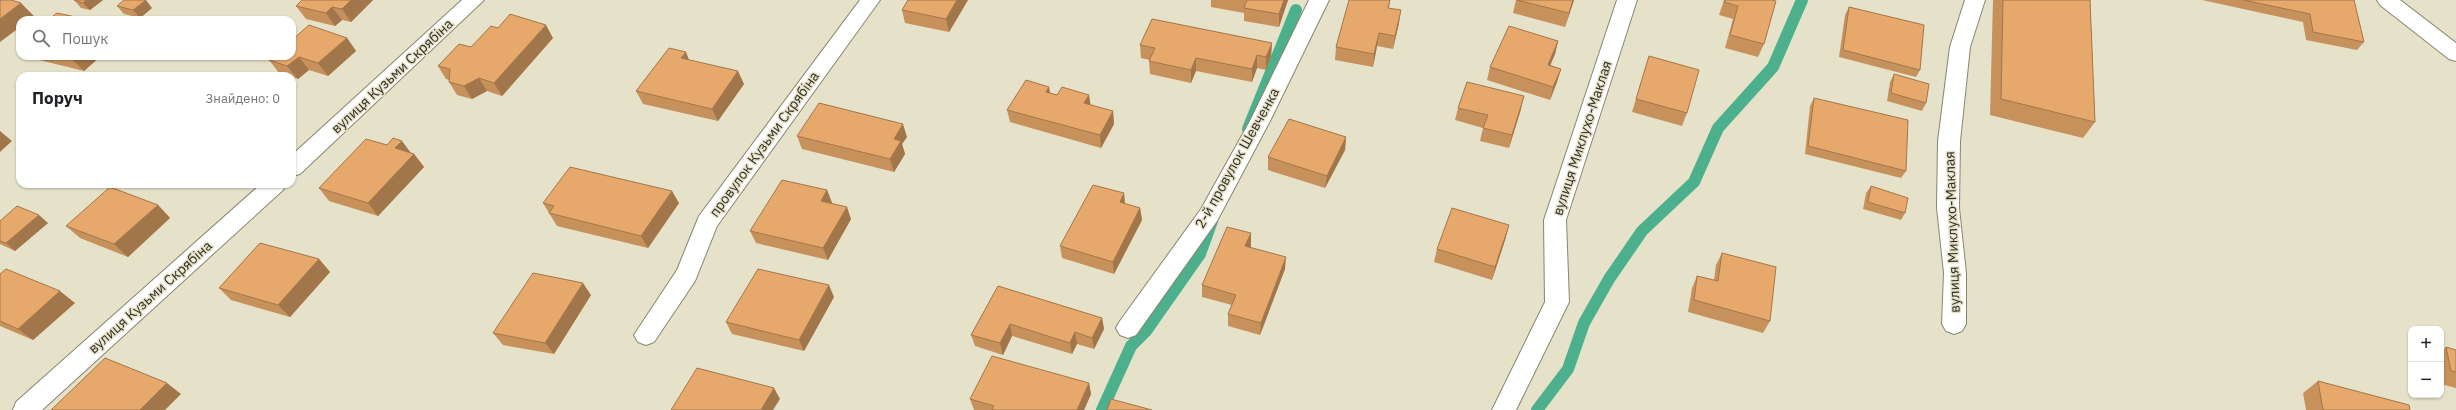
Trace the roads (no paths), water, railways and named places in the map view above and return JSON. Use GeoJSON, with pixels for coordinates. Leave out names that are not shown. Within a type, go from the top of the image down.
{"type":"FeatureCollection","features":[{"type":"Feature","properties":{"kind":"street","name":"вулиця Кузьми Скрябіна"},"geometry":{"type":"LineString","coordinates":[[296,164],[474,0]]}},
{"type":"Feature","properties":{"kind":"street","name":"провулок Кузьми Скрябіна"},"geometry":{"type":"LineString","coordinates":[[646,335],[687,274],[707,222],[870,0]]}},
{"type":"Feature","properties":{"kind":"street","name":"2-й провулок Шевченка"},"geometry":{"type":"LineString","coordinates":[[1128,328],[1209,215],[1260,121],[1319,0]]}},
{"type":"Feature","properties":{"kind":"street","name":"вулиця Миклухо-Маклая"},"geometry":{"type":"LineString","coordinates":[[1504,410],[1557,302],[1555,220],[1627,0]]}},
{"type":"Feature","properties":{"kind":"street","name":"вулиця Миклухо-Маклая"},"geometry":{"type":"LineString","coordinates":[[1954,324],[1955,273],[1948,208],[1949,141],[1960,47],[1975,0]]}},
{"type":"Feature","properties":{"kind":"street"},"geometry":{"type":"LineString","coordinates":[[2387,0],[2456,54]]}},
{"type":"Feature","properties":{"kind":"street","name":"вулиця Кузьми Скрябіна"},"geometry":{"type":"LineString","coordinates":[[25,410],[271,188]]}},
{"type":"Feature","properties":{"kind":"waterway"},"geometry":{"type":"LineString","coordinates":[[1537,410],[1568,369],[1584,323],[1609,279],[1642,231],[1694,182],[1718,128],[1773,67],[1802,0]]}},
{"type":"Feature","properties":{"kind":"waterway"},"geometry":{"type":"LineString","coordinates":[[1248,129],[1296,10]]}},
{"type":"Feature","properties":{"kind":"waterway"},"geometry":{"type":"LineString","coordinates":[[1102,410],[1131,346],[1146,331],[1200,254],[1212,221]]}}]}
